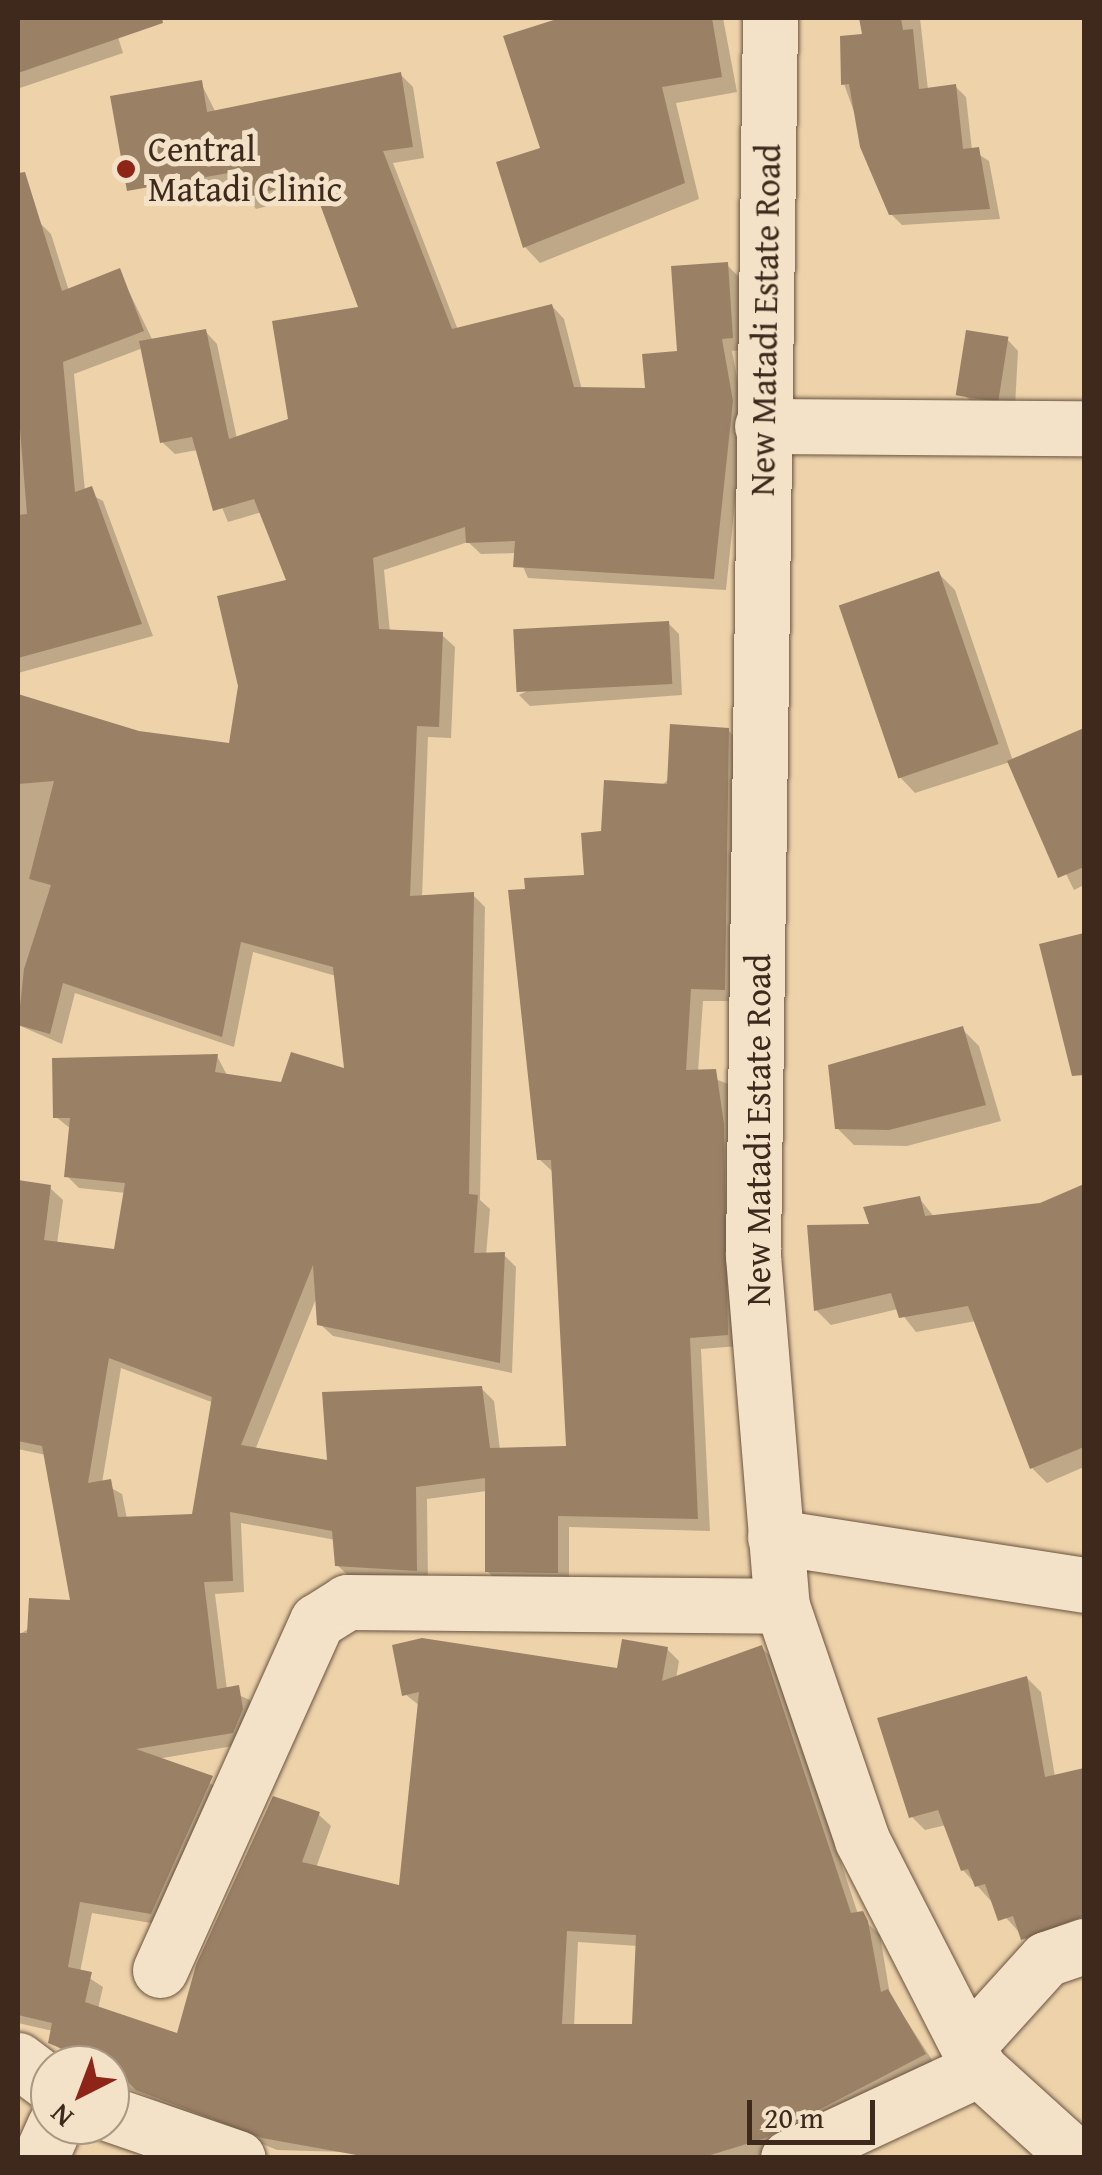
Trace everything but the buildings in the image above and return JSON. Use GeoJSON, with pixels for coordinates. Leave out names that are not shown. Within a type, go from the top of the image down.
{"type":"FeatureCollection","features":[{"type":"Feature","properties":{"kind":"street","name":"New Matadi Estate Road"},"geometry":{"type":"LineString","coordinates":[[770,18],[753,1256],[782,1606],[862,1840],[974,2057],[1076,2158]]}},
{"type":"Feature","properties":{"kind":"street"},"geometry":{"type":"LineString","coordinates":[[762,426],[1084,428]]}},
{"type":"Feature","properties":{"kind":"street"},"geometry":{"type":"LineString","coordinates":[[775,1537],[1084,1585]]}},
{"type":"Feature","properties":{"kind":"street"},"geometry":{"type":"LineString","coordinates":[[160,1970],[316,1621],[347,1602],[782,1606]]}},
{"type":"Feature","properties":{"kind":"street"},"geometry":{"type":"LineString","coordinates":[[788,2158],[974,2057],[1046,1959],[1084,1946]]}},
{"type":"Feature","properties":{"kind":"street"},"geometry":{"type":"LineString","coordinates":[[130,2121],[238,2158]]}},
{"type":"Feature","properties":{"kind":"place","name":"Central Matadi Clinic"},"geometry":{"type":"Point","coordinates":[126,169]}}]}
